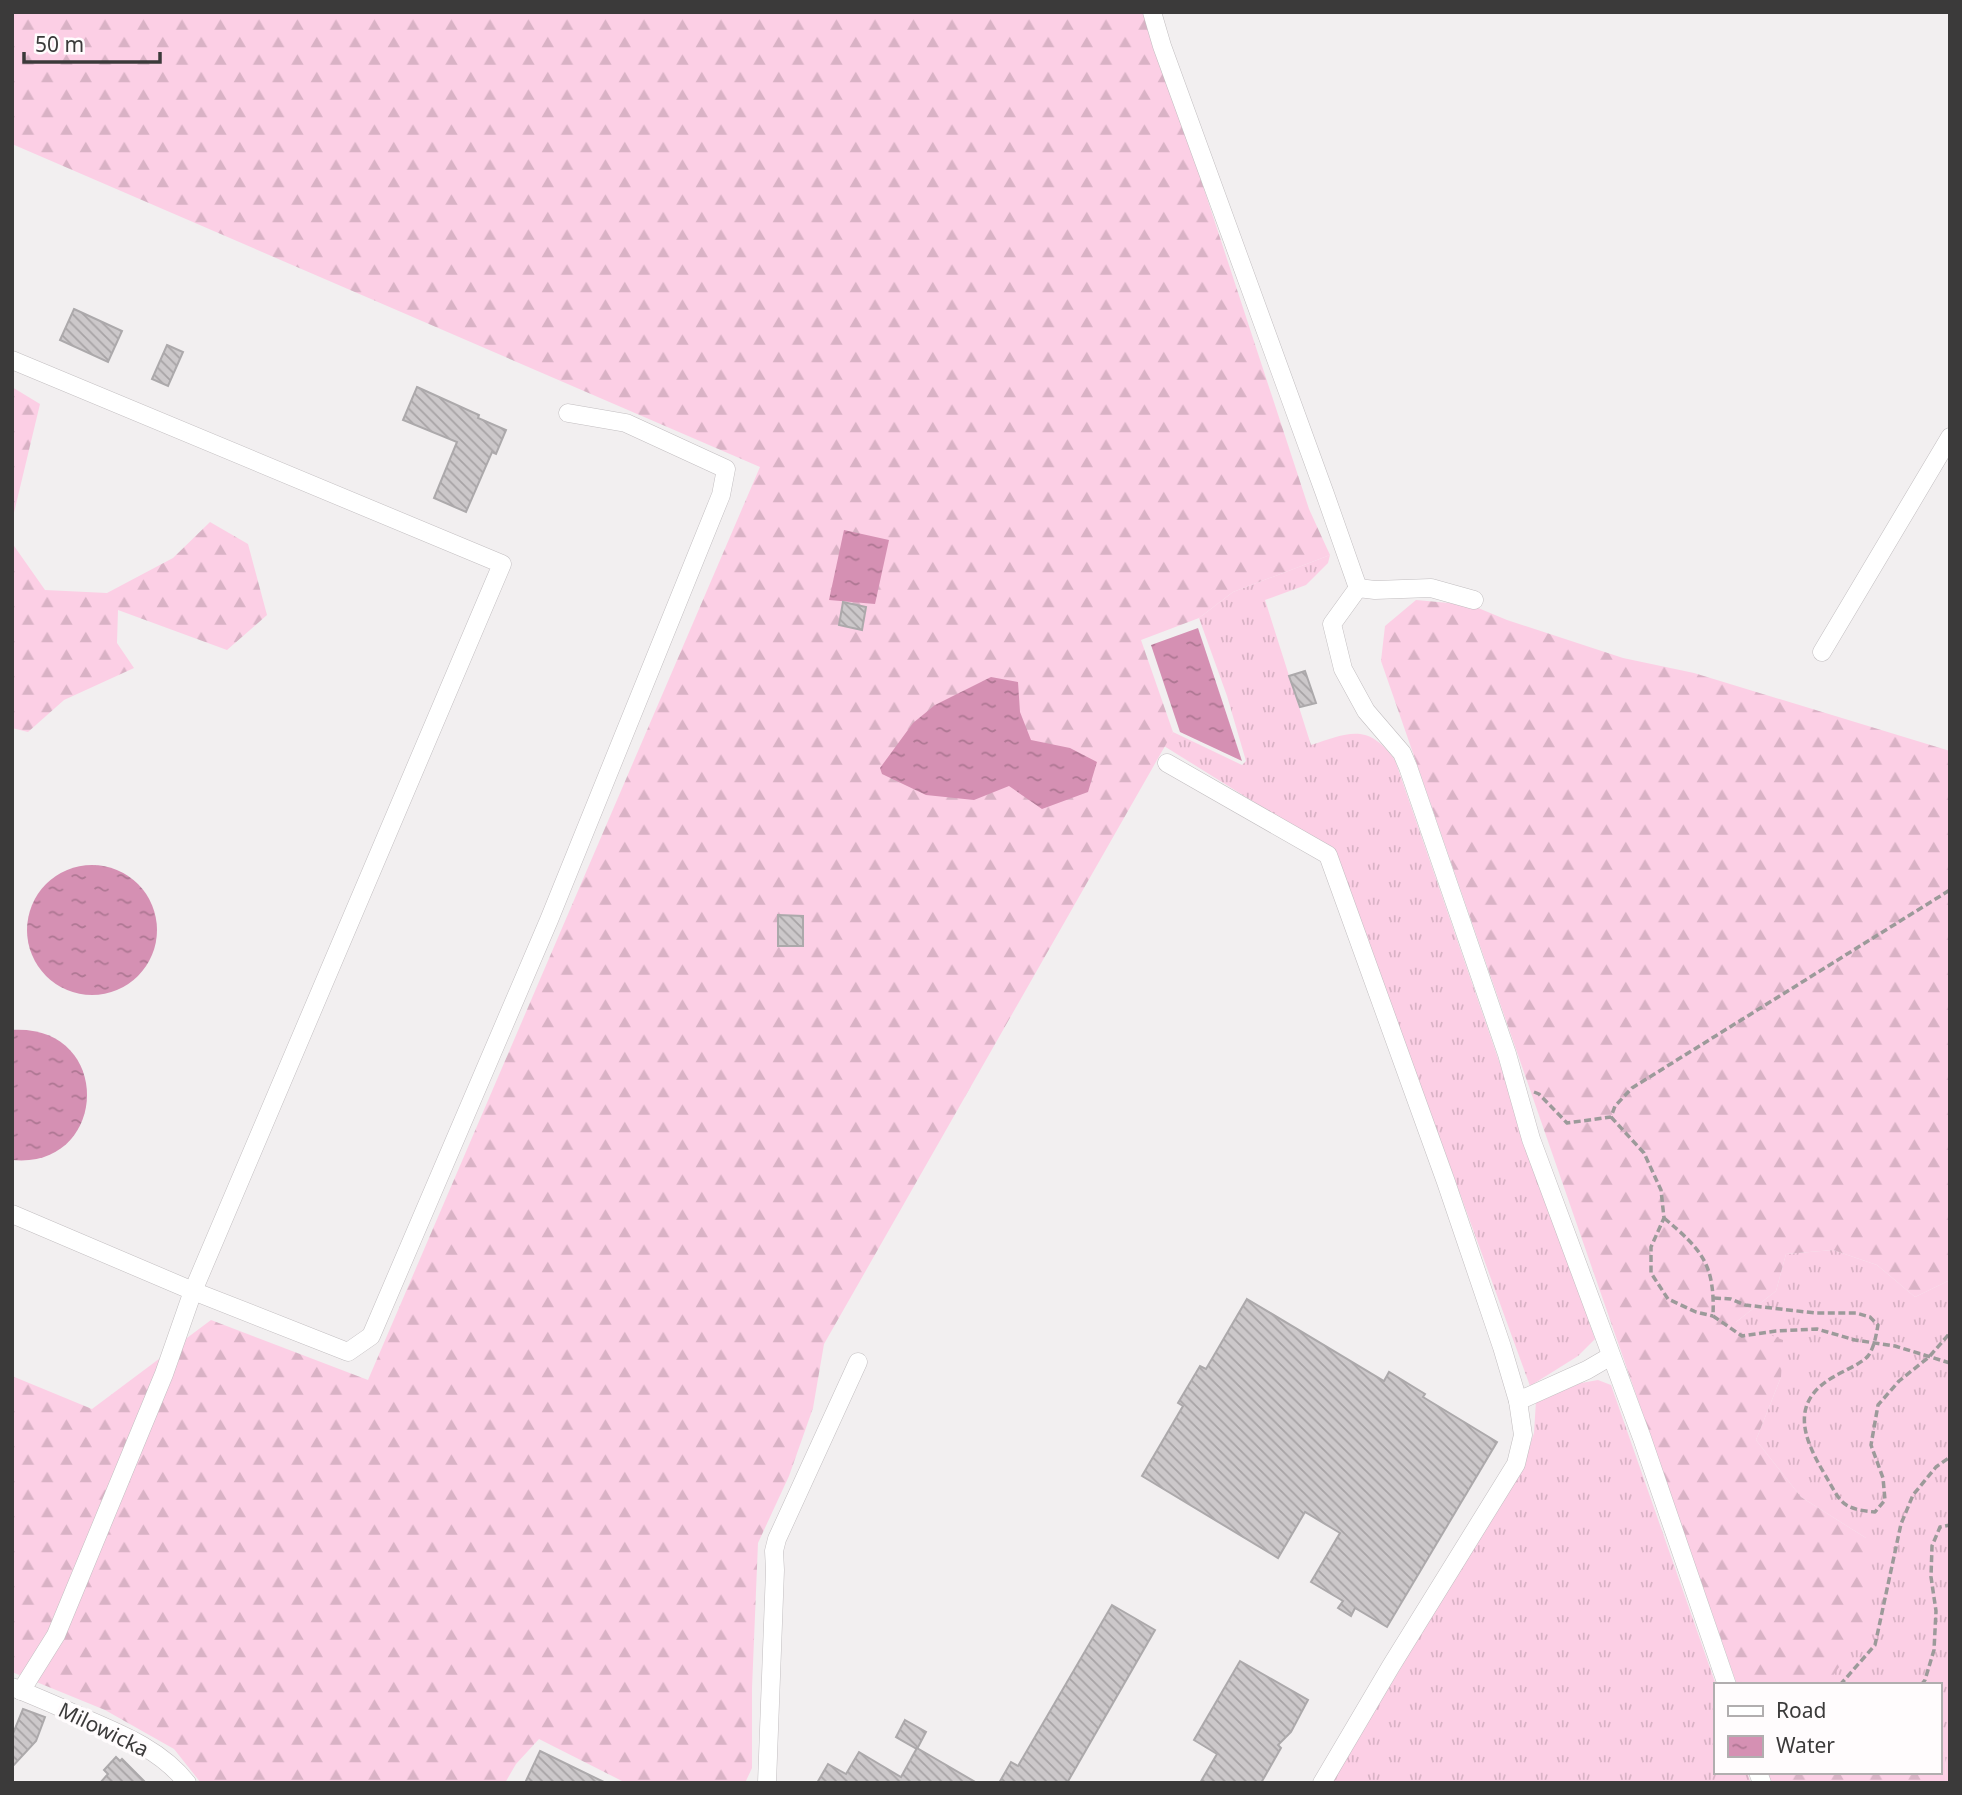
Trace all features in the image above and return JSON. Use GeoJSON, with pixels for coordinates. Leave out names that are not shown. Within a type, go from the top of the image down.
{"type":"FeatureCollection","features":[{"type":"Feature","properties":{"kind":"street"},"geometry":{"type":"LineString","coordinates":[[1152,12],[1357,588]]}},
{"type":"Feature","properties":{"kind":"street"},"geometry":{"type":"LineString","coordinates":[[12,360],[502,564],[192,1291],[164,1374],[56,1635],[17,1689]]}},
{"type":"Feature","properties":{"kind":"street"},"geometry":{"type":"LineString","coordinates":[[12,1214],[192,1291],[348,1352],[371,1336],[549,920],[721,495],[726,470],[626,423],[568,413]]}},
{"type":"Feature","properties":{"kind":"street"},"geometry":{"type":"LineString","coordinates":[[1822,652],[1950,437]]}},
{"type":"Feature","properties":{"kind":"street"},"geometry":{"type":"LineString","coordinates":[[1357,588],[1431,588],[1474,600]]}},
{"type":"Feature","properties":{"kind":"street"},"geometry":{"type":"LineString","coordinates":[[1357,588],[1332,624],[1343,669],[1366,711],[1402,753],[1507,1054],[1531,1139],[1726,1683]]}},
{"type":"Feature","properties":{"kind":"street"},"geometry":{"type":"LineString","coordinates":[[1167,763],[1328,855],[1446,1182],[1518,1401],[1523,1434],[1516,1464],[1322,1783]]}},
{"type":"Feature","properties":{"kind":"street"},"geometry":{"type":"LineString","coordinates":[[1518,1401],[1587,1370],[1611,1356]]}},
{"type":"Feature","properties":{"kind":"street"},"geometry":{"type":"LineString","coordinates":[[766,1783],[774,1551],[798,1491],[858,1362]]}},
{"type":"Feature","properties":{"kind":"street","name":"Milowicka"},"geometry":{"type":"LineString","coordinates":[[17,1689],[126,1736],[156,1754],[187,1783]]}},
{"type":"Feature","properties":{"kind":"path"},"geometry":{"type":"LineString","coordinates":[[1611,1117],[1615,1106],[1632,1088],[1950,890]]}},
{"type":"Feature","properties":{"kind":"path"},"geometry":{"type":"LineString","coordinates":[[1517,1088],[1539,1094],[1567,1123],[1611,1117]]}},
{"type":"Feature","properties":{"kind":"path"},"geometry":{"type":"LineString","coordinates":[[1611,1117],[1644,1153],[1661,1190],[1664,1218],[1651,1247],[1651,1273],[1668,1299],[1696,1312],[1713,1316],[1742,1336],[1816,1329],[1895,1346],[1950,1363]]}},
{"type":"Feature","properties":{"kind":"path"},"geometry":{"type":"LineString","coordinates":[[1664,1218],[1690,1240],[1707,1264],[1714,1298],[1713,1316]]}},
{"type":"Feature","properties":{"kind":"path"},"geometry":{"type":"LineString","coordinates":[[1714,1298],[1731,1299],[1745,1306],[1857,1313],[1870,1317],[1878,1325],[1867,1357],[1827,1380],[1809,1399],[1803,1424],[1813,1455],[1832,1488],[1846,1507],[1860,1511],[1875,1512],[1885,1500],[1883,1478],[1871,1445],[1878,1405],[1899,1381],[1928,1357],[1950,1333]]}},
{"type":"Feature","properties":{"kind":"path"},"geometry":{"type":"LineString","coordinates":[[1842,1683],[1875,1644],[1901,1524],[1913,1495],[1936,1467],[1950,1457]]}},
{"type":"Feature","properties":{"kind":"path"},"geometry":{"type":"LineString","coordinates":[[1922,1683],[1934,1650],[1936,1611],[1931,1577],[1932,1546],[1940,1527],[1950,1525]]}},
{"type":"Feature","properties":{"kind":"path"},"geometry":{"type":"LineString","coordinates":[[1950,1697],[1950,1743]]}},
{"type":"Feature","properties":{"kind":"green space"},"geometry":{"type":"Polygon","coordinates":[[[12,12],[1146,12],[1309,509],[1330,555],[1233,592],[1199,618],[1141,640],[1173,732],[824,1344],[813,1408],[789,1476],[758,1543],[752,1688],[752,1768],[745,1783],[626,1783],[539,1739],[516,1764],[505,1783],[201,1783],[174,1749],[105,1710],[12,1672],[12,1376],[92,1409],[211,1320],[368,1380],[760,467],[12,144],[12,12]]]}},
{"type":"Feature","properties":{"kind":"green space"},"geometry":{"type":"Polygon","coordinates":[[[12,387],[40,404],[12,521],[12,387]]]}},
{"type":"Feature","properties":{"kind":"green space"},"geometry":{"type":"Polygon","coordinates":[[[210,522],[248,544],[267,615],[227,650],[118,610],[117,643],[134,668],[64,700],[28,732],[12,728],[12,543],[45,590],[107,593],[173,558],[210,522]]]}},
{"type":"Feature","properties":{"kind":"green space"},"geometry":{"type":"Polygon","coordinates":[[[1330,555],[1328,563],[1306,585],[1265,600],[1311,745],[1347,734],[1366,735],[1376,740],[1395,760],[1595,1339],[1578,1356],[1530,1386],[1336,853],[1164,746],[1173,732],[1242,765],[1246,761],[1227,696],[1199,618],[1233,592],[1330,555]]]}},
{"type":"Feature","properties":{"kind":"green space"},"geometry":{"type":"Polygon","coordinates":[[[1416,600],[1471,605],[1507,620],[1623,658],[1694,673],[1950,751],[1950,1280],[1915,1297],[1877,1265],[1833,1250],[1786,1254],[1776,1291],[1736,1322],[1783,1340],[1781,1377],[1756,1440],[1801,1497],[1866,1538],[1867,1594],[1863,1633],[1830,1680],[1818,1683],[1736,1683],[1381,661],[1385,626],[1416,600]]]}},
{"type":"Feature","properties":{"kind":"green space"},"geometry":{"type":"Polygon","coordinates":[[[1833,1250],[1877,1265],[1915,1297],[1950,1280],[1950,1783],[1946,1783],[1945,1752],[1941,1749],[1941,1683],[1817,1683],[1830,1679],[1866,1538],[1801,1497],[1756,1440],[1781,1377],[1736,1322],[1776,1291],[1786,1254],[1833,1250]]]}},
{"type":"Feature","properties":{"kind":"green space"},"geometry":{"type":"Polygon","coordinates":[[[1598,1380],[1611,1385],[1715,1683],[1714,1774],[1748,1774],[1751,1783],[1332,1783],[1525,1460],[1534,1433],[1536,1401],[1581,1383],[1598,1380]]]}},
{"type":"Feature","properties":{"kind":"green space"},"geometry":{"type":"Polygon","coordinates":[[[1941,1749],[1945,1752],[1946,1783],[1771,1783],[1768,1774],[1941,1774],[1941,1749]]]}},
{"type":"Feature","properties":{"kind":"water"},"geometry":{"type":"Polygon","coordinates":[[[844,530],[889,540],[875,604],[829,600],[844,530]]]}},
{"type":"Feature","properties":{"kind":"water"},"geometry":{"type":"Polygon","coordinates":[[[1198,628],[1242,761],[1180,732],[1151,645],[1198,628]]]}},
{"type":"Feature","properties":{"kind":"water"},"geometry":{"type":"Polygon","coordinates":[[[991,677],[1018,682],[1020,712],[1031,740],[1070,748],[1097,762],[1088,792],[1042,809],[1009,786],[974,800],[926,795],[882,774],[880,768],[913,723],[935,705],[991,677]]]}},
{"type":"Feature","properties":{"kind":"water"},"geometry":{"type":"Polygon","coordinates":[[[92,865],[117,870],[138,884],[152,905],[157,930],[152,955],[138,976],[117,990],[92,995],[67,990],[46,976],[32,955],[27,930],[32,905],[46,884],[67,870],[92,865]]]}},
{"type":"Feature","properties":{"kind":"water"},"geometry":{"type":"Polygon","coordinates":[[[12,1030],[46,1034],[69,1049],[83,1071],[87,1097],[82,1122],[67,1143],[44,1157],[12,1160],[12,1030]]]}},
{"type":"Feature","properties":{"kind":"building"},"geometry":{"type":"Polygon","coordinates":[[[74,309],[122,331],[108,362],[60,340],[74,309]]]}},
{"type":"Feature","properties":{"kind":"building"},"geometry":{"type":"Polygon","coordinates":[[[167,345],[183,352],[168,386],[152,379],[167,345]]]}},
{"type":"Feature","properties":{"kind":"building"},"geometry":{"type":"Polygon","coordinates":[[[417,387],[506,430],[496,454],[492,452],[466,512],[434,498],[457,442],[403,420],[417,387]]]}},
{"type":"Feature","properties":{"kind":"building"},"geometry":{"type":"Polygon","coordinates":[[[843,602],[866,607],[862,630],[839,625],[843,602]]]}},
{"type":"Feature","properties":{"kind":"building"},"geometry":{"type":"Polygon","coordinates":[[[1305,671],[1316,703],[1300,707],[1289,676],[1305,671]]]}},
{"type":"Feature","properties":{"kind":"building"},"geometry":{"type":"Polygon","coordinates":[[[778,915],[803,916],[803,946],[778,946],[778,915]]]}},
{"type":"Feature","properties":{"kind":"building"},"geometry":{"type":"Polygon","coordinates":[[[1247,1299],[1384,1381],[1389,1372],[1425,1394],[1423,1397],[1497,1442],[1387,1627],[1355,1608],[1351,1616],[1338,1608],[1343,1601],[1311,1582],[1340,1533],[1305,1512],[1278,1558],[1142,1476],[1183,1406],[1178,1403],[1200,1366],[1206,1369],[1247,1299]]]}},
{"type":"Feature","properties":{"kind":"building"},"geometry":{"type":"Polygon","coordinates":[[[1112,1605],[1155,1630],[1067,1783],[999,1783],[1011,1762],[1018,1766],[1112,1605]]]}},
{"type":"Feature","properties":{"kind":"building"},"geometry":{"type":"Polygon","coordinates":[[[1240,1661],[1308,1700],[1291,1732],[1278,1745],[1281,1748],[1261,1783],[1200,1783],[1217,1754],[1194,1740],[1240,1661]]]}},
{"type":"Feature","properties":{"kind":"building"},"geometry":{"type":"Polygon","coordinates":[[[23,1709],[45,1717],[36,1741],[12,1767],[12,1736],[23,1709]]]}},
{"type":"Feature","properties":{"kind":"building"},"geometry":{"type":"Polygon","coordinates":[[[905,1720],[926,1732],[917,1749],[896,1737],[905,1720]]]}},
{"type":"Feature","properties":{"kind":"building"},"geometry":{"type":"Polygon","coordinates":[[[917,1748],[977,1783],[817,1783],[828,1764],[846,1774],[859,1752],[901,1777],[917,1748]]]}},
{"type":"Feature","properties":{"kind":"building"},"geometry":{"type":"Polygon","coordinates":[[[540,1751],[606,1783],[525,1783],[540,1751]]]}},
{"type":"Feature","properties":{"kind":"building"},"geometry":{"type":"Polygon","coordinates":[[[116,1757],[120,1761],[122,1759],[146,1783],[100,1783],[108,1774],[104,1770],[116,1757]]]}}]}
